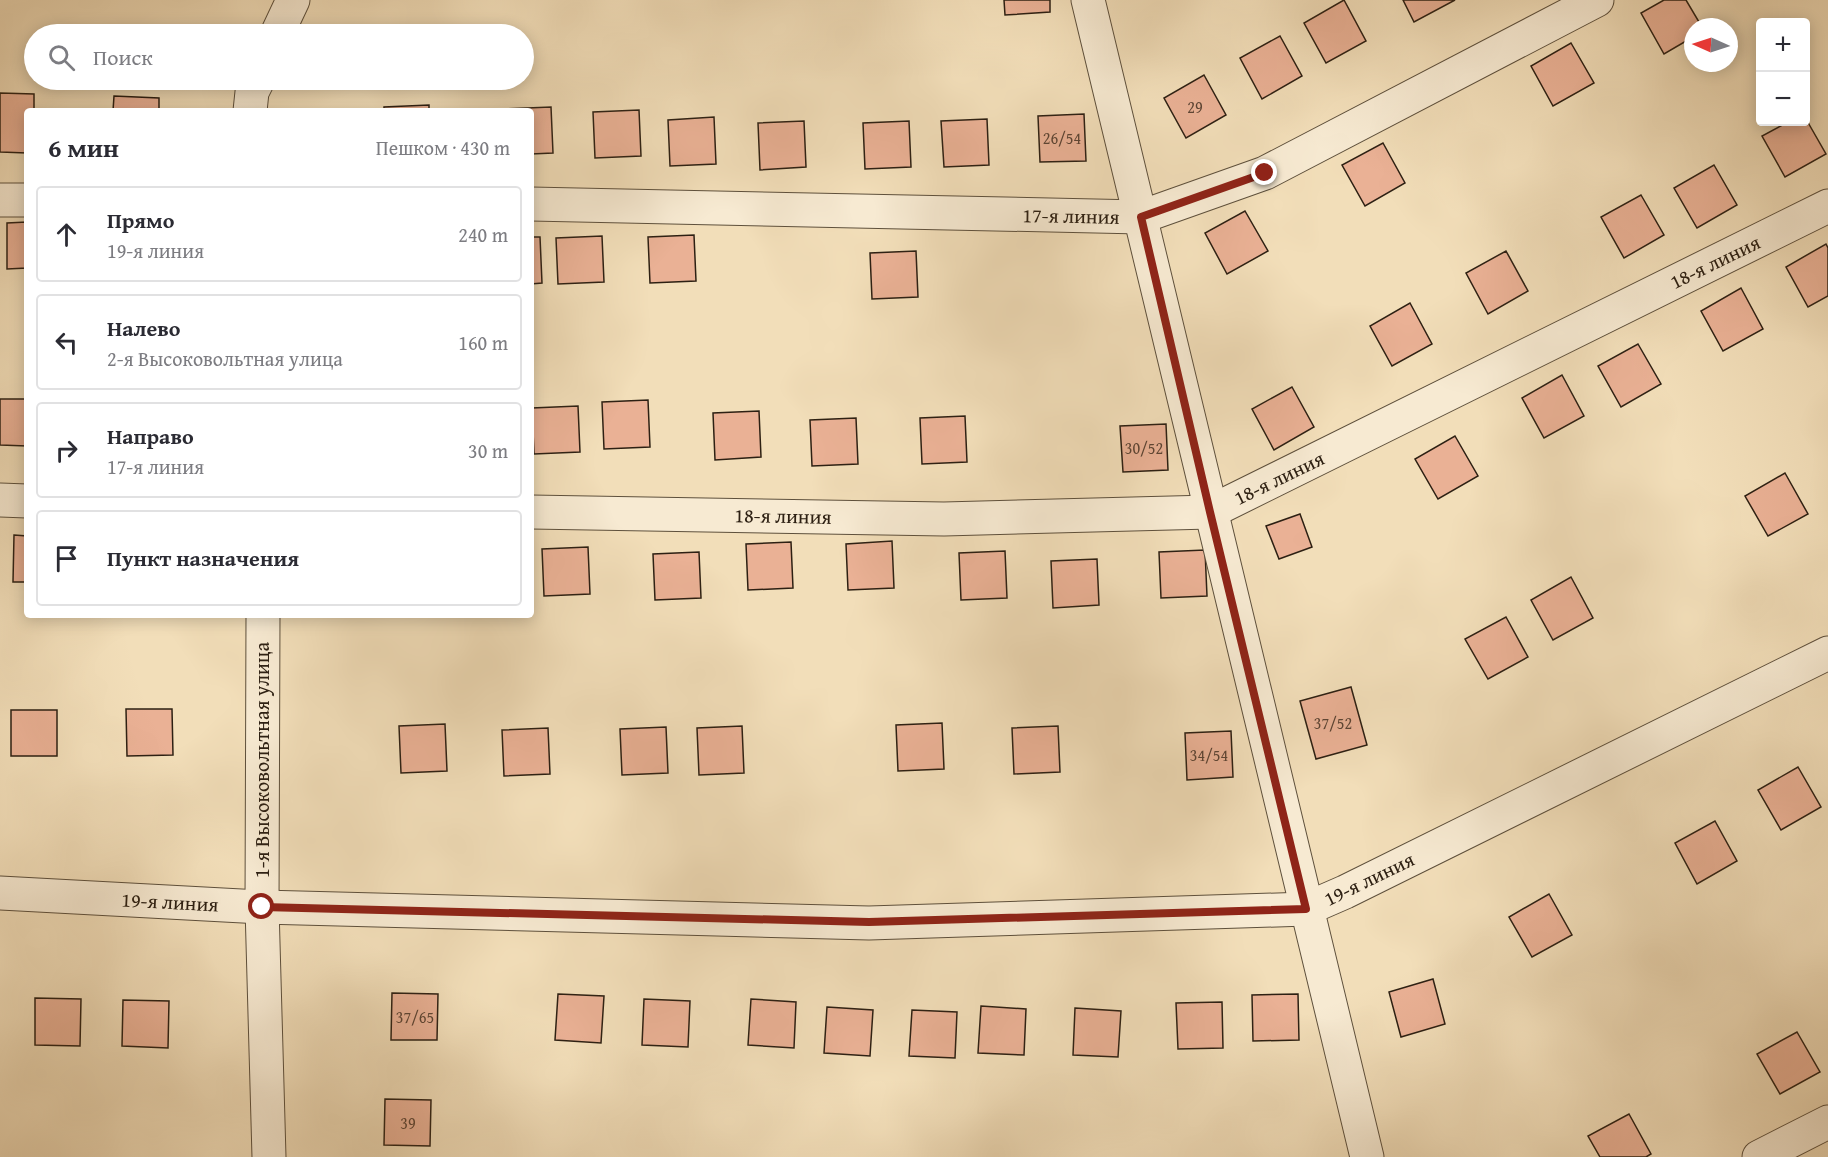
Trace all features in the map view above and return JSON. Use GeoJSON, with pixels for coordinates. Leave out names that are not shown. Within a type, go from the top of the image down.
{"type":"FeatureCollection","features":[{"type":"Feature","properties":{"kind":"street"},"geometry":{"type":"LineString","coordinates":[[282,24],[293,0]]}},
{"type":"Feature","properties":{"kind":"street"},"geometry":{"type":"LineString","coordinates":[[1088,0],[1366,1157]]}},
{"type":"Feature","properties":{"kind":"street","name":"17-я линия"},"geometry":{"type":"LineString","coordinates":[[534,204],[1141,217],[1265,173],[1597,0]]}},
{"type":"Feature","properties":{"kind":"street"},"geometry":{"type":"LineString","coordinates":[[250,108],[253,90]]}},
{"type":"Feature","properties":{"kind":"street"},"geometry":{"type":"LineString","coordinates":[[0,200],[24,200]]}},
{"type":"Feature","properties":{"kind":"street","name":"18-я линия"},"geometry":{"type":"LineString","coordinates":[[534,512],[944,519],[1210,512],[1828,206]]}},
{"type":"Feature","properties":{"kind":"street"},"geometry":{"type":"LineString","coordinates":[[0,500],[24,501]]}},
{"type":"Feature","properties":{"kind":"street","name":"1-я Высоковольтная улица"},"geometry":{"type":"LineString","coordinates":[[263,618],[262,907],[269,1157]]}},
{"type":"Feature","properties":{"kind":"street","name":"19-я линия"},"geometry":{"type":"LineString","coordinates":[[0,893],[262,907],[869,922],[1306,909],[1345,892],[1828,653]]}},
{"type":"Feature","properties":{"kind":"street"},"geometry":{"type":"LineString","coordinates":[[1759,1157],[1828,1122]]}},
{"type":"Feature","properties":{"kind":"building"},"geometry":{"type":"Polygon","coordinates":[[[1004,0],[1050,0],[1050,12],[1005,15],[1004,0]]]}},
{"type":"Feature","properties":{"kind":"building"},"geometry":{"type":"Polygon","coordinates":[[[1344,0],[1366,41],[1326,63],[1304,23],[1344,0]]]}},
{"type":"Feature","properties":{"kind":"building"},"geometry":{"type":"Polygon","coordinates":[[[1403,0],[1455,0],[1414,22],[1403,0]]]}},
{"type":"Feature","properties":{"kind":"building"},"geometry":{"type":"Polygon","coordinates":[[[1664,0],[1686,0],[1697,18],[1684,18],[1684,42],[1664,54],[1641,13],[1664,0]]]}},
{"type":"Feature","properties":{"kind":"building"},"geometry":{"type":"Polygon","coordinates":[[[1280,36],[1302,76],[1262,99],[1240,58],[1280,36]]]}},
{"type":"Feature","properties":{"kind":"building"},"geometry":{"type":"Polygon","coordinates":[[[1571,43],[1594,83],[1553,106],[1531,66],[1571,43]]]}},
{"type":"Feature","properties":{"kind":"building"},"geometry":{"type":"Polygon","coordinates":[[[1204,75],[1226,115],[1186,138],[1164,98],[1204,75]]]}},
{"type":"Feature","properties":{"kind":"building"},"geometry":{"type":"Polygon","coordinates":[[[0,93],[34,94],[34,108],[24,108],[24,153],[0,152],[0,93]]]}},
{"type":"Feature","properties":{"kind":"building"},"geometry":{"type":"Polygon","coordinates":[[[114,96],[159,98],[159,108],[113,108],[114,96]]]}},
{"type":"Feature","properties":{"kind":"building"},"geometry":{"type":"Polygon","coordinates":[[[429,105],[429,108],[384,107],[429,105]]]}},
{"type":"Feature","properties":{"kind":"building"},"geometry":{"type":"Polygon","coordinates":[[[551,107],[553,153],[534,154],[534,108],[528,108],[551,107]]]}},
{"type":"Feature","properties":{"kind":"building"},"geometry":{"type":"Polygon","coordinates":[[[639,110],[641,156],[595,158],[593,112],[639,110]]]}},
{"type":"Feature","properties":{"kind":"building"},"geometry":{"type":"Polygon","coordinates":[[[1084,114],[1086,161],[1040,162],[1038,116],[1084,114]]]}},
{"type":"Feature","properties":{"kind":"building"},"geometry":{"type":"Polygon","coordinates":[[[714,117],[716,164],[670,166],[668,120],[714,117]]]}},
{"type":"Feature","properties":{"kind":"building"},"geometry":{"type":"Polygon","coordinates":[[[987,119],[989,165],[944,167],[941,121],[987,119]]]}},
{"type":"Feature","properties":{"kind":"building"},"geometry":{"type":"Polygon","coordinates":[[[804,121],[806,167],[760,170],[758,123],[804,121]]]}},
{"type":"Feature","properties":{"kind":"building"},"geometry":{"type":"Polygon","coordinates":[[[909,121],[911,167],[865,169],[863,123],[909,121]]]}},
{"type":"Feature","properties":{"kind":"building"},"geometry":{"type":"Polygon","coordinates":[[[1781,126],[1810,126],[1826,154],[1785,177],[1762,136],[1781,126]]]}},
{"type":"Feature","properties":{"kind":"building"},"geometry":{"type":"Polygon","coordinates":[[[1383,143],[1405,183],[1365,206],[1342,165],[1383,143]]]}},
{"type":"Feature","properties":{"kind":"building"},"geometry":{"type":"Polygon","coordinates":[[[1714,165],[1737,205],[1697,228],[1674,188],[1714,165]]]}},
{"type":"Feature","properties":{"kind":"building"},"geometry":{"type":"Polygon","coordinates":[[[1641,195],[1664,235],[1624,258],[1601,217],[1641,195]]]}},
{"type":"Feature","properties":{"kind":"building"},"geometry":{"type":"Polygon","coordinates":[[[1245,211],[1268,251],[1227,274],[1205,233],[1245,211]]]}},
{"type":"Feature","properties":{"kind":"building"},"geometry":{"type":"Polygon","coordinates":[[[24,222],[24,268],[7,269],[7,223],[24,222]]]}},
{"type":"Feature","properties":{"kind":"building"},"geometry":{"type":"Polygon","coordinates":[[[694,235],[696,281],[650,283],[648,237],[694,235]]]}},
{"type":"Feature","properties":{"kind":"building"},"geometry":{"type":"Polygon","coordinates":[[[602,236],[604,282],[558,284],[556,238],[602,236]]]}},
{"type":"Feature","properties":{"kind":"building"},"geometry":{"type":"Polygon","coordinates":[[[534,237],[540,237],[542,283],[534,284],[534,237]]]}},
{"type":"Feature","properties":{"kind":"building"},"geometry":{"type":"Polygon","coordinates":[[[1826,244],[1828,248],[1828,296],[1808,307],[1786,267],[1826,244]]]}},
{"type":"Feature","properties":{"kind":"building"},"geometry":{"type":"Polygon","coordinates":[[[916,251],[918,297],[872,299],[870,253],[916,251]]]}},
{"type":"Feature","properties":{"kind":"building"},"geometry":{"type":"Polygon","coordinates":[[[1506,251],[1528,291],[1488,314],[1466,273],[1506,251]]]}},
{"type":"Feature","properties":{"kind":"building"},"geometry":{"type":"Polygon","coordinates":[[[1741,288],[1763,329],[1723,351],[1701,311],[1741,288]]]}},
{"type":"Feature","properties":{"kind":"building"},"geometry":{"type":"Polygon","coordinates":[[[1410,303],[1432,344],[1392,366],[1370,326],[1410,303]]]}},
{"type":"Feature","properties":{"kind":"building"},"geometry":{"type":"Polygon","coordinates":[[[1638,344],[1661,384],[1621,407],[1598,366],[1638,344]]]}},
{"type":"Feature","properties":{"kind":"building"},"geometry":{"type":"Polygon","coordinates":[[[1562,375],[1584,416],[1544,438],[1522,398],[1562,375]]]}},
{"type":"Feature","properties":{"kind":"building"},"geometry":{"type":"Polygon","coordinates":[[[1292,387],[1314,427],[1274,450],[1252,409],[1292,387]]]}},
{"type":"Feature","properties":{"kind":"building"},"geometry":{"type":"Polygon","coordinates":[[[0,399],[24,399],[24,446],[0,445],[0,399]]]}},
{"type":"Feature","properties":{"kind":"building"},"geometry":{"type":"Polygon","coordinates":[[[648,400],[650,447],[604,449],[602,402],[648,400]]]}},
{"type":"Feature","properties":{"kind":"building"},"geometry":{"type":"Polygon","coordinates":[[[578,406],[580,452],[534,454],[534,408],[578,406]]]}},
{"type":"Feature","properties":{"kind":"building"},"geometry":{"type":"Polygon","coordinates":[[[759,411],[761,457],[715,460],[713,413],[759,411]]]}},
{"type":"Feature","properties":{"kind":"building"},"geometry":{"type":"Polygon","coordinates":[[[965,416],[967,462],[922,464],[920,418],[965,416]]]}},
{"type":"Feature","properties":{"kind":"building"},"geometry":{"type":"Polygon","coordinates":[[[856,418],[858,464],[812,466],[810,420],[856,418]]]}},
{"type":"Feature","properties":{"kind":"building"},"geometry":{"type":"Polygon","coordinates":[[[1166,424],[1168,470],[1123,472],[1120,426],[1166,424]]]}},
{"type":"Feature","properties":{"kind":"building"},"geometry":{"type":"Polygon","coordinates":[[[1455,436],[1478,476],[1438,499],[1415,459],[1455,436]]]}},
{"type":"Feature","properties":{"kind":"building"},"geometry":{"type":"Polygon","coordinates":[[[1785,473],[1808,514],[1768,536],[1745,496],[1785,473]]]}},
{"type":"Feature","properties":{"kind":"building"},"geometry":{"type":"Polygon","coordinates":[[[1300,514],[1312,547],[1279,559],[1266,526],[1300,514]]]}},
{"type":"Feature","properties":{"kind":"building"},"geometry":{"type":"Polygon","coordinates":[[[14,535],[24,536],[24,582],[13,582],[14,535]]]}},
{"type":"Feature","properties":{"kind":"building"},"geometry":{"type":"Polygon","coordinates":[[[892,541],[894,588],[848,590],[846,544],[892,541]]]}},
{"type":"Feature","properties":{"kind":"building"},"geometry":{"type":"Polygon","coordinates":[[[791,542],[793,588],[748,590],[746,544],[791,542]]]}},
{"type":"Feature","properties":{"kind":"building"},"geometry":{"type":"Polygon","coordinates":[[[588,547],[590,594],[544,596],[542,549],[588,547]]]}},
{"type":"Feature","properties":{"kind":"building"},"geometry":{"type":"Polygon","coordinates":[[[1205,550],[1207,596],[1161,598],[1159,552],[1205,550]]]}},
{"type":"Feature","properties":{"kind":"building"},"geometry":{"type":"Polygon","coordinates":[[[1005,551],[1007,598],[961,600],[959,553],[1005,551]]]}},
{"type":"Feature","properties":{"kind":"building"},"geometry":{"type":"Polygon","coordinates":[[[699,552],[701,598],[655,600],[653,554],[699,552]]]}},
{"type":"Feature","properties":{"kind":"building"},"geometry":{"type":"Polygon","coordinates":[[[1097,559],[1099,605],[1053,608],[1051,561],[1097,559]]]}},
{"type":"Feature","properties":{"kind":"building"},"geometry":{"type":"Polygon","coordinates":[[[1571,577],[1593,618],[1553,640],[1531,600],[1571,577]]]}},
{"type":"Feature","properties":{"kind":"building"},"geometry":{"type":"Polygon","coordinates":[[[1506,617],[1528,657],[1488,679],[1465,639],[1506,617]]]}},
{"type":"Feature","properties":{"kind":"building"},"geometry":{"type":"Polygon","coordinates":[[[1351,687],[1367,745],[1316,759],[1300,701],[1351,687]]]}},
{"type":"Feature","properties":{"kind":"building"},"geometry":{"type":"Polygon","coordinates":[[[126,709],[172,709],[173,755],[127,756],[126,709]]]}},
{"type":"Feature","properties":{"kind":"building"},"geometry":{"type":"Polygon","coordinates":[[[11,710],[57,710],[57,756],[11,756],[11,710]]]}},
{"type":"Feature","properties":{"kind":"building"},"geometry":{"type":"Polygon","coordinates":[[[942,723],[944,769],[898,771],[896,725],[942,723]]]}},
{"type":"Feature","properties":{"kind":"building"},"geometry":{"type":"Polygon","coordinates":[[[445,724],[447,771],[401,773],[399,726],[445,724]]]}},
{"type":"Feature","properties":{"kind":"building"},"geometry":{"type":"Polygon","coordinates":[[[742,726],[744,773],[699,775],[697,728],[742,726]]]}},
{"type":"Feature","properties":{"kind":"building"},"geometry":{"type":"Polygon","coordinates":[[[1058,726],[1060,772],[1014,774],[1012,728],[1058,726]]]}},
{"type":"Feature","properties":{"kind":"building"},"geometry":{"type":"Polygon","coordinates":[[[666,727],[668,773],[622,775],[620,729],[666,727]]]}},
{"type":"Feature","properties":{"kind":"building"},"geometry":{"type":"Polygon","coordinates":[[[548,728],[550,774],[504,776],[502,730],[548,728]]]}},
{"type":"Feature","properties":{"kind":"building"},"geometry":{"type":"Polygon","coordinates":[[[1231,731],[1233,777],[1187,780],[1185,733],[1231,731]]]}},
{"type":"Feature","properties":{"kind":"building"},"geometry":{"type":"Polygon","coordinates":[[[1798,767],[1821,807],[1781,830],[1758,790],[1798,767]]]}},
{"type":"Feature","properties":{"kind":"building"},"geometry":{"type":"Polygon","coordinates":[[[1715,821],[1737,861],[1697,884],[1675,843],[1715,821]]]}},
{"type":"Feature","properties":{"kind":"building"},"geometry":{"type":"Polygon","coordinates":[[[1549,894],[1572,935],[1532,957],[1509,917],[1549,894]]]}},
{"type":"Feature","properties":{"kind":"building"},"geometry":{"type":"Polygon","coordinates":[[[1433,979],[1445,1024],[1401,1037],[1389,992],[1433,979]]]}},
{"type":"Feature","properties":{"kind":"building"},"geometry":{"type":"Polygon","coordinates":[[[392,993],[438,994],[437,1040],[391,1040],[392,993]]]}},
{"type":"Feature","properties":{"kind":"building"},"geometry":{"type":"Polygon","coordinates":[[[558,994],[604,996],[601,1043],[555,1040],[558,994]]]}},
{"type":"Feature","properties":{"kind":"building"},"geometry":{"type":"Polygon","coordinates":[[[1298,994],[1299,1040],[1253,1041],[1252,995],[1298,994]]]}},
{"type":"Feature","properties":{"kind":"building"},"geometry":{"type":"Polygon","coordinates":[[[35,998],[81,999],[80,1046],[35,1045],[35,998]]]}},
{"type":"Feature","properties":{"kind":"building"},"geometry":{"type":"Polygon","coordinates":[[[644,999],[690,1001],[688,1047],[642,1045],[644,999]]]}},
{"type":"Feature","properties":{"kind":"building"},"geometry":{"type":"Polygon","coordinates":[[[751,999],[796,1002],[794,1048],[748,1045],[751,999]]]}},
{"type":"Feature","properties":{"kind":"building"},"geometry":{"type":"Polygon","coordinates":[[[123,1000],[169,1001],[168,1048],[122,1046],[123,1000]]]}},
{"type":"Feature","properties":{"kind":"building"},"geometry":{"type":"Polygon","coordinates":[[[1222,1002],[1223,1048],[1178,1049],[1176,1003],[1222,1002]]]}},
{"type":"Feature","properties":{"kind":"building"},"geometry":{"type":"Polygon","coordinates":[[[981,1006],[1026,1009],[1024,1055],[978,1053],[981,1006]]]}},
{"type":"Feature","properties":{"kind":"building"},"geometry":{"type":"Polygon","coordinates":[[[827,1007],[873,1010],[870,1056],[824,1053],[827,1007]]]}},
{"type":"Feature","properties":{"kind":"building"},"geometry":{"type":"Polygon","coordinates":[[[1075,1008],[1121,1011],[1118,1057],[1073,1055],[1075,1008]]]}},
{"type":"Feature","properties":{"kind":"building"},"geometry":{"type":"Polygon","coordinates":[[[912,1010],[957,1012],[955,1058],[909,1056],[912,1010]]]}},
{"type":"Feature","properties":{"kind":"building"},"geometry":{"type":"Polygon","coordinates":[[[1797,1032],[1820,1072],[1780,1094],[1757,1054],[1797,1032]]]}},
{"type":"Feature","properties":{"kind":"building"},"geometry":{"type":"Polygon","coordinates":[[[385,1099],[431,1100],[430,1146],[384,1145],[385,1099]]]}},
{"type":"Feature","properties":{"kind":"building"},"geometry":{"type":"Polygon","coordinates":[[[1629,1114],[1651,1154],[1646,1157],[1600,1157],[1588,1136],[1629,1114]]]}},
{"type":"Feature","properties":{"kind":"route"},"geometry":{"type":"LineString","coordinates":[[262,907],[869,922],[1306,909],[1141,217],[1265,173]]}}]}
